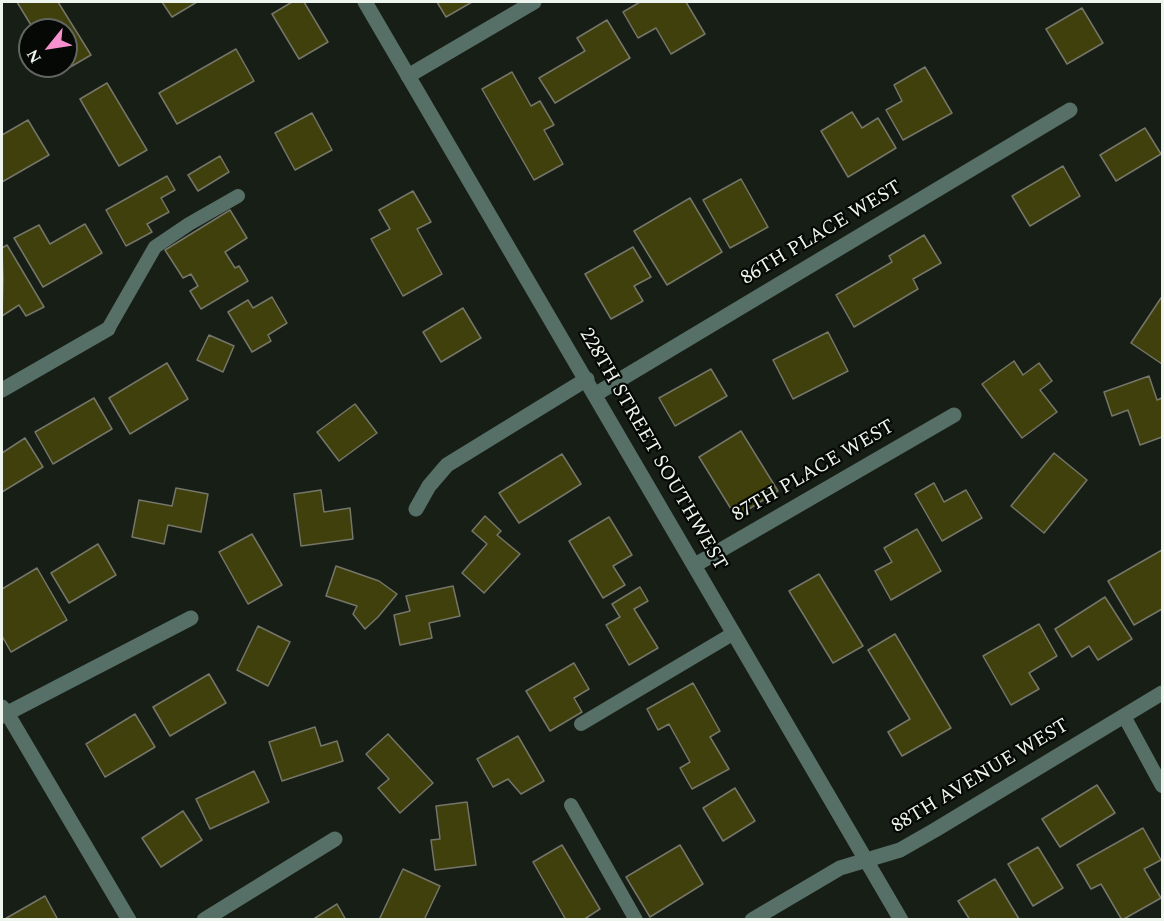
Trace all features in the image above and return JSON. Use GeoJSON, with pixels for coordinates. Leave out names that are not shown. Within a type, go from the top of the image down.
{"type":"FeatureCollection","features":[{"type":"Feature","properties":{"kind":"street","name":"228TH STREET SOUTHWEST"},"geometry":{"type":"LineString","coordinates":[[365,2],[596,394],[901,920]]}},
{"type":"Feature","properties":{"kind":"street"},"geometry":{"type":"LineString","coordinates":[[408,76],[534,2]]}},
{"type":"Feature","properties":{"kind":"street","name":"86TH PLACE WEST"},"geometry":{"type":"LineString","coordinates":[[596,394],[1070,110]]}},
{"type":"Feature","properties":{"kind":"street"},"geometry":{"type":"LineString","coordinates":[[2,390],[108,329]]}},
{"type":"Feature","properties":{"kind":"street"},"geometry":{"type":"LineString","coordinates":[[416,509],[429,486],[447,465],[587,379]]}},
{"type":"Feature","properties":{"kind":"street","name":"87TH PLACE WEST"},"geometry":{"type":"LineString","coordinates":[[695,565],[954,415]]}},
{"type":"Feature","properties":{"kind":"street"},"geometry":{"type":"LineString","coordinates":[[129,920],[3,712],[191,618]]}},
{"type":"Feature","properties":{"kind":"street","name":"88TH AVENUE WEST"},"geometry":{"type":"LineString","coordinates":[[752,920],[840,868],[900,850],[1162,693]]}},
{"type":"Feature","properties":{"kind":"street"},"geometry":{"type":"LineString","coordinates":[[204,920],[335,839]]}},
{"type":"Feature","properties":{"kind":"lane"},"geometry":{"type":"LineString","coordinates":[[108,329],[156,247],[189,224],[238,196]]}},
{"type":"Feature","properties":{"kind":"lane"},"geometry":{"type":"LineString","coordinates":[[581,724],[734,633]]}},
{"type":"Feature","properties":{"kind":"lane"},"geometry":{"type":"LineString","coordinates":[[1124,716],[1162,786]]}},
{"type":"Feature","properties":{"kind":"lane"},"geometry":{"type":"LineString","coordinates":[[571,805],[636,920]]}},
{"type":"Feature","properties":{"kind":"building"},"geometry":{"type":"Polygon","coordinates":[[[17,2],[58,2],[68,18],[27,18],[17,2]]]}},
{"type":"Feature","properties":{"kind":"building"},"geometry":{"type":"Polygon","coordinates":[[[162,2],[197,2],[172,17],[162,2]]]}},
{"type":"Feature","properties":{"kind":"building"},"geometry":{"type":"Polygon","coordinates":[[[292,2],[304,2],[328,42],[299,59],[272,14],[292,2]]]}},
{"type":"Feature","properties":{"kind":"building"},"geometry":{"type":"Polygon","coordinates":[[[437,2],[472,2],[446,17],[437,2]]]}},
{"type":"Feature","properties":{"kind":"building"},"geometry":{"type":"Polygon","coordinates":[[[640,2],[686,2],[705,34],[671,54],[656,28],[638,38],[623,12],[640,2]]]}},
{"type":"Feature","properties":{"kind":"building"},"geometry":{"type":"Polygon","coordinates":[[[1082,8],[1103,43],[1067,64],[1046,29],[1082,8]]]}},
{"type":"Feature","properties":{"kind":"building"},"geometry":{"type":"Polygon","coordinates":[[[607,20],[630,58],[555,103],[539,78],[585,51],[577,38],[607,20]]]}},
{"type":"Feature","properties":{"kind":"building"},"geometry":{"type":"Polygon","coordinates":[[[78,34],[91,55],[78,63],[78,34]]]}},
{"type":"Feature","properties":{"kind":"building"},"geometry":{"type":"Polygon","coordinates":[[[236,49],[254,81],[177,124],[159,93],[236,49]]]}},
{"type":"Feature","properties":{"kind":"building"},"geometry":{"type":"Polygon","coordinates":[[[925,67],[952,113],[903,140],[886,110],[902,101],[894,85],[925,67]]]}},
{"type":"Feature","properties":{"kind":"building"},"geometry":{"type":"Polygon","coordinates":[[[512,72],[531,106],[540,101],[554,125],[544,130],[563,164],[534,180],[482,89],[512,72]]]}},
{"type":"Feature","properties":{"kind":"building"},"geometry":{"type":"Polygon","coordinates":[[[107,83],[147,150],[119,166],[80,99],[107,83]]]}},
{"type":"Feature","properties":{"kind":"building"},"geometry":{"type":"Polygon","coordinates":[[[852,112],[862,128],[878,118],[896,148],[848,177],[821,131],[852,112]]]}},
{"type":"Feature","properties":{"kind":"building"},"geometry":{"type":"Polygon","coordinates":[[[312,113],[332,150],[295,170],[275,133],[312,113]]]}},
{"type":"Feature","properties":{"kind":"building"},"geometry":{"type":"Polygon","coordinates":[[[28,120],[49,155],[2,182],[2,135],[28,120]]]}},
{"type":"Feature","properties":{"kind":"building"},"geometry":{"type":"Polygon","coordinates":[[[1145,128],[1161,154],[1116,181],[1100,155],[1145,128]]]}},
{"type":"Feature","properties":{"kind":"building"},"geometry":{"type":"Polygon","coordinates":[[[220,156],[229,172],[198,191],[188,175],[220,156]]]}},
{"type":"Feature","properties":{"kind":"building"},"geometry":{"type":"Polygon","coordinates":[[[1063,166],[1080,196],[1030,226],[1012,196],[1063,166]]]}},
{"type":"Feature","properties":{"kind":"building"},"geometry":{"type":"Polygon","coordinates":[[[167,176],[175,190],[161,198],[169,212],[147,224],[152,232],[126,246],[106,210],[167,176]]]}},
{"type":"Feature","properties":{"kind":"building"},"geometry":{"type":"Polygon","coordinates":[[[741,179],[768,227],[730,248],[703,200],[741,179]]]}},
{"type":"Feature","properties":{"kind":"building"},"geometry":{"type":"Polygon","coordinates":[[[413,191],[431,222],[417,229],[442,274],[403,296],[371,239],[390,229],[379,210],[413,191]]]}},
{"type":"Feature","properties":{"kind":"building"},"geometry":{"type":"Polygon","coordinates":[[[690,198],[722,252],[667,285],[634,231],[690,198]]]}},
{"type":"Feature","properties":{"kind":"building"},"geometry":{"type":"Polygon","coordinates":[[[230,210],[247,238],[225,252],[235,268],[239,266],[248,281],[201,309],[190,291],[198,286],[191,274],[183,278],[165,250],[230,210]]]}},
{"type":"Feature","properties":{"kind":"building"},"geometry":{"type":"Polygon","coordinates":[[[85,224],[102,253],[43,287],[14,238],[39,225],[50,244],[85,224]]]}},
{"type":"Feature","properties":{"kind":"building"},"geometry":{"type":"Polygon","coordinates":[[[924,235],[941,263],[913,279],[918,289],[854,327],[836,295],[892,262],[889,256],[924,235]]]}},
{"type":"Feature","properties":{"kind":"building"},"geometry":{"type":"Polygon","coordinates":[[[7,245],[44,307],[26,316],[19,305],[2,316],[2,248],[7,245]]]}},
{"type":"Feature","properties":{"kind":"building"},"geometry":{"type":"Polygon","coordinates":[[[633,247],[651,277],[634,286],[643,301],[611,319],[585,274],[633,247]]]}},
{"type":"Feature","properties":{"kind":"building"},"geometry":{"type":"Polygon","coordinates":[[[272,297],[287,323],[268,335],[271,341],[252,352],[228,312],[248,300],[253,308],[272,297]]]}},
{"type":"Feature","properties":{"kind":"building"},"geometry":{"type":"Polygon","coordinates":[[[1162,299],[1162,364],[1131,343],[1162,299]]]}},
{"type":"Feature","properties":{"kind":"building"},"geometry":{"type":"Polygon","coordinates":[[[463,308],[481,338],[441,362],[423,332],[463,308]]]}},
{"type":"Feature","properties":{"kind":"building"},"geometry":{"type":"Polygon","coordinates":[[[828,332],[848,371],[793,399],[773,360],[828,332]]]}},
{"type":"Feature","properties":{"kind":"building"},"geometry":{"type":"Polygon","coordinates":[[[209,335],[234,346],[223,372],[197,360],[209,335]]]}},
{"type":"Feature","properties":{"kind":"building"},"geometry":{"type":"Polygon","coordinates":[[[1014,361],[1023,375],[1039,363],[1052,381],[1040,390],[1057,412],[1022,438],[982,384],[1014,361]]]}},
{"type":"Feature","properties":{"kind":"building"},"geometry":{"type":"Polygon","coordinates":[[[167,363],[188,399],[130,434],[109,398],[167,363]]]}},
{"type":"Feature","properties":{"kind":"building"},"geometry":{"type":"Polygon","coordinates":[[[711,369],[727,396],[675,426],[659,398],[711,369]]]}},
{"type":"Feature","properties":{"kind":"building"},"geometry":{"type":"Polygon","coordinates":[[[1149,376],[1157,400],[1162,398],[1162,437],[1140,445],[1128,410],[1112,416],[1104,392],[1149,376]]]}},
{"type":"Feature","properties":{"kind":"building"},"geometry":{"type":"Polygon","coordinates":[[[94,398],[112,429],[53,464],[35,432],[94,398]]]}},
{"type":"Feature","properties":{"kind":"building"},"geometry":{"type":"Polygon","coordinates":[[[355,404],[377,433],[339,461],[317,432],[355,404]]]}},
{"type":"Feature","properties":{"kind":"building"},"geometry":{"type":"Polygon","coordinates":[[[741,431],[778,491],[736,517],[699,457],[741,431]]]}},
{"type":"Feature","properties":{"kind":"building"},"geometry":{"type":"Polygon","coordinates":[[[25,438],[43,467],[2,492],[2,453],[25,438]]]}},
{"type":"Feature","properties":{"kind":"building"},"geometry":{"type":"Polygon","coordinates":[[[1054,453],[1087,480],[1044,533],[1011,506],[1054,453]]]}},
{"type":"Feature","properties":{"kind":"building"},"geometry":{"type":"Polygon","coordinates":[[[562,454],[581,484],[519,523],[499,493],[562,454]]]}},
{"type":"Feature","properties":{"kind":"building"},"geometry":{"type":"Polygon","coordinates":[[[934,483],[944,502],[966,490],[982,518],[942,541],[915,494],[934,483]]]}},
{"type":"Feature","properties":{"kind":"building"},"geometry":{"type":"Polygon","coordinates":[[[176,488],[208,494],[201,532],[168,525],[164,544],[132,537],[139,500],[172,506],[176,488]]]}},
{"type":"Feature","properties":{"kind":"building"},"geometry":{"type":"Polygon","coordinates":[[[321,490],[324,512],[350,508],[353,539],[301,546],[294,494],[321,490]]]}},
{"type":"Feature","properties":{"kind":"building"},"geometry":{"type":"Polygon","coordinates":[[[485,516],[501,531],[497,535],[520,554],[484,593],[462,573],[487,544],[472,531],[485,516]]]}},
{"type":"Feature","properties":{"kind":"building"},"geometry":{"type":"Polygon","coordinates":[[[609,517],[632,555],[613,566],[625,585],[603,598],[569,541],[609,517]]]}},
{"type":"Feature","properties":{"kind":"building"},"geometry":{"type":"Polygon","coordinates":[[[917,529],[941,571],[891,600],[875,571],[892,562],[884,548],[917,529]]]}},
{"type":"Feature","properties":{"kind":"building"},"geometry":{"type":"Polygon","coordinates":[[[252,534],[282,585],[248,604],[219,552],[252,534]]]}},
{"type":"Feature","properties":{"kind":"building"},"geometry":{"type":"Polygon","coordinates":[[[98,544],[116,575],[69,603],[51,573],[98,544]]]}},
{"type":"Feature","properties":{"kind":"building"},"geometry":{"type":"Polygon","coordinates":[[[1162,550],[1162,609],[1134,625],[1108,581],[1162,550]]]}},
{"type":"Feature","properties":{"kind":"building"},"geometry":{"type":"Polygon","coordinates":[[[336,566],[379,581],[397,594],[365,629],[353,614],[357,606],[326,596],[336,566]]]}},
{"type":"Feature","properties":{"kind":"building"},"geometry":{"type":"Polygon","coordinates":[[[37,568],[67,620],[11,652],[2,636],[2,589],[37,568]]]}},
{"type":"Feature","properties":{"kind":"building"},"geometry":{"type":"Polygon","coordinates":[[[819,574],[863,646],[833,663],[789,591],[819,574]]]}},
{"type":"Feature","properties":{"kind":"building"},"geometry":{"type":"Polygon","coordinates":[[[453,586],[460,616],[429,623],[432,638],[400,645],[394,615],[410,611],[406,596],[453,586]]]}},
{"type":"Feature","properties":{"kind":"building"},"geometry":{"type":"Polygon","coordinates":[[[640,587],[648,601],[634,609],[658,648],[629,665],[606,625],[620,617],[612,604],[640,587]]]}},
{"type":"Feature","properties":{"kind":"building"},"geometry":{"type":"Polygon","coordinates":[[[1105,597],[1132,639],[1098,660],[1089,646],[1072,657],[1055,629],[1105,597]]]}},
{"type":"Feature","properties":{"kind":"building"},"geometry":{"type":"Polygon","coordinates":[[[1039,624],[1057,656],[1029,673],[1039,689],[1011,705],[983,656],[1039,624]]]}},
{"type":"Feature","properties":{"kind":"building"},"geometry":{"type":"Polygon","coordinates":[[[258,626],[290,642],[268,686],[237,670],[258,626]]]}},
{"type":"Feature","properties":{"kind":"building"},"geometry":{"type":"Polygon","coordinates":[[[895,634],[951,728],[902,756],[888,732],[910,719],[868,650],[895,634]]]}},
{"type":"Feature","properties":{"kind":"building"},"geometry":{"type":"Polygon","coordinates":[[[574,663],[589,689],[574,698],[582,712],[550,731],[526,691],[574,663]]]}},
{"type":"Feature","properties":{"kind":"building"},"geometry":{"type":"Polygon","coordinates":[[[209,674],[226,703],[170,736],[153,707],[209,674]]]}},
{"type":"Feature","properties":{"kind":"building"},"geometry":{"type":"Polygon","coordinates":[[[693,683],[720,731],[710,737],[729,769],[692,789],[680,768],[690,762],[669,724],[658,730],[647,709],[693,683]]]}},
{"type":"Feature","properties":{"kind":"building"},"geometry":{"type":"Polygon","coordinates":[[[135,714],[155,747],[105,777],[86,744],[135,714]]]}},
{"type":"Feature","properties":{"kind":"building"},"geometry":{"type":"Polygon","coordinates":[[[315,727],[321,746],[337,741],[343,761],[282,781],[269,742],[315,727]]]}},
{"type":"Feature","properties":{"kind":"building"},"geometry":{"type":"Polygon","coordinates":[[[388,734],[433,783],[400,813],[378,788],[389,779],[366,754],[388,734]]]}},
{"type":"Feature","properties":{"kind":"building"},"geometry":{"type":"Polygon","coordinates":[[[518,736],[544,781],[521,794],[508,779],[493,787],[477,759],[518,736]]]}},
{"type":"Feature","properties":{"kind":"building"},"geometry":{"type":"Polygon","coordinates":[[[254,771],[269,802],[210,829],[196,799],[254,771]]]}},
{"type":"Feature","properties":{"kind":"building"},"geometry":{"type":"Polygon","coordinates":[[[1097,785],[1115,813],[1060,847],[1042,819],[1097,785]]]}},
{"type":"Feature","properties":{"kind":"building"},"geometry":{"type":"Polygon","coordinates":[[[735,788],[755,821],[723,841],[703,808],[735,788]]]}},
{"type":"Feature","properties":{"kind":"building"},"geometry":{"type":"Polygon","coordinates":[[[467,802],[476,865],[435,870],[431,840],[440,839],[436,806],[467,802]]]}},
{"type":"Feature","properties":{"kind":"building"},"geometry":{"type":"Polygon","coordinates":[[[183,811],[202,840],[161,867],[142,838],[183,811]]]}},
{"type":"Feature","properties":{"kind":"building"},"geometry":{"type":"Polygon","coordinates":[[[1143,828],[1161,860],[1144,869],[1161,898],[1122,920],[1101,884],[1091,889],[1077,865],[1143,828]]]}},
{"type":"Feature","properties":{"kind":"building"},"geometry":{"type":"Polygon","coordinates":[[[562,845],[600,909],[583,920],[566,920],[533,862],[562,845]]]}},
{"type":"Feature","properties":{"kind":"building"},"geometry":{"type":"Polygon","coordinates":[[[680,845],[703,884],[650,917],[626,877],[680,845]]]}},
{"type":"Feature","properties":{"kind":"building"},"geometry":{"type":"Polygon","coordinates":[[[1038,847],[1063,888],[1033,906],[1008,864],[1038,847]]]}},
{"type":"Feature","properties":{"kind":"building"},"geometry":{"type":"Polygon","coordinates":[[[403,869],[440,886],[424,920],[379,920],[403,869]]]}},
{"type":"Feature","properties":{"kind":"building"},"geometry":{"type":"Polygon","coordinates":[[[995,879],[1019,919],[970,920],[958,901],[995,879]]]}},
{"type":"Feature","properties":{"kind":"building"},"geometry":{"type":"Polygon","coordinates":[[[45,896],[58,920],[3,920],[45,896]]]}},
{"type":"Feature","properties":{"kind":"building"},"geometry":{"type":"Polygon","coordinates":[[[337,904],[346,920],[312,920],[337,904]]]}}]}
